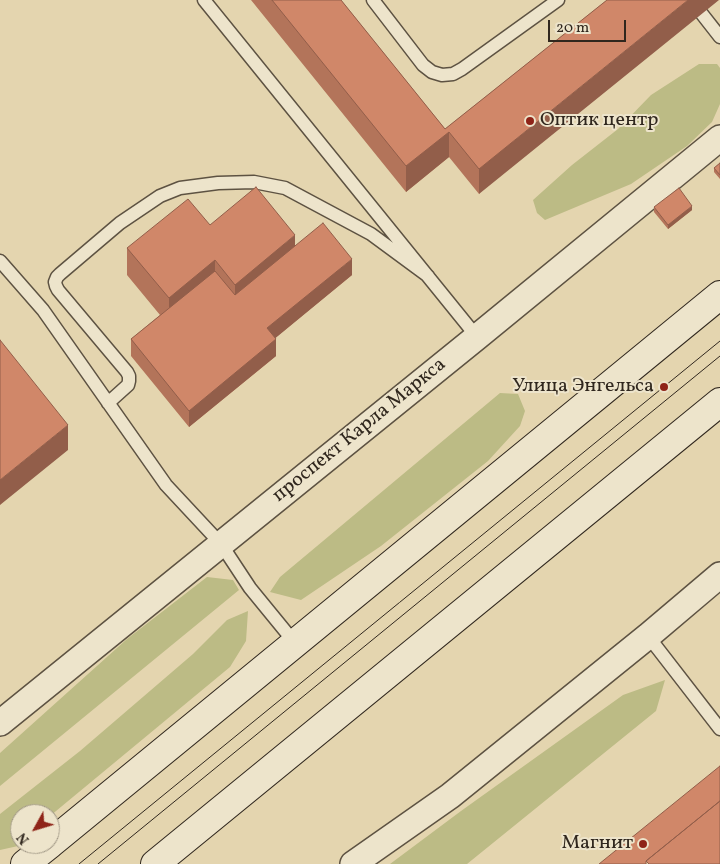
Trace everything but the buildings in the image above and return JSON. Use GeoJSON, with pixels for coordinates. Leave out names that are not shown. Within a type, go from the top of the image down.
{"type":"FeatureCollection","features":[{"type":"Feature","properties":{"kind":"main road"},"geometry":{"type":"LineString","coordinates":[[60,836],[720,295]]}},
{"type":"Feature","properties":{"kind":"main road"},"geometry":{"type":"LineString","coordinates":[[155,864],[720,402]]}},
{"type":"Feature","properties":{"kind":"main road"},"geometry":{"type":"LineString","coordinates":[[25,864],[38,854]]}},
{"type":"Feature","properties":{"kind":"street","name":"проспект Карла Маркса"},"geometry":{"type":"LineString","coordinates":[[0,723],[720,138]]}},
{"type":"Feature","properties":{"kind":"street"},"geometry":{"type":"LineString","coordinates":[[353,864],[450,796],[648,636],[720,575]]}},
{"type":"Feature","properties":{"kind":"lane"},"geometry":{"type":"LineString","coordinates":[[204,0],[477,337]]}},
{"type":"Feature","properties":{"kind":"lane"},"geometry":{"type":"LineString","coordinates":[[373,0],[423,65],[432,72],[442,75],[453,74],[462,69],[558,0]]}},
{"type":"Feature","properties":{"kind":"lane"},"geometry":{"type":"LineString","coordinates":[[702,14],[720,36]]}},
{"type":"Feature","properties":{"kind":"lane"},"geometry":{"type":"LineString","coordinates":[[108,403],[128,385],[129,376],[58,290],[56,286],[57,277],[120,224],[152,201],[167,193],[180,188],[218,183],[254,182],[285,188],[371,234],[428,276]]}},
{"type":"Feature","properties":{"kind":"lane"},"geometry":{"type":"LineString","coordinates":[[0,261],[43,310],[166,485],[221,544],[250,588],[295,643]]}},
{"type":"Feature","properties":{"kind":"lane"},"geometry":{"type":"LineString","coordinates":[[648,636],[720,729]]}},
{"type":"Feature","properties":{"kind":"shaded area"},"geometry":{"type":"Polygon","coordinates":[[[699,64],[717,64],[720,68],[720,104],[712,122],[687,146],[631,184],[545,220],[537,213],[533,200],[572,165],[618,129],[651,95],[699,64]]]}},
{"type":"Feature","properties":{"kind":"shaded area"},"geometry":{"type":"Polygon","coordinates":[[[500,393],[518,394],[525,411],[520,426],[488,461],[381,546],[301,600],[270,592],[280,577],[500,393]]]}},
{"type":"Feature","properties":{"kind":"shaded area"},"geometry":{"type":"Polygon","coordinates":[[[207,577],[233,580],[239,590],[0,786],[0,753],[127,639],[207,577]]]}},
{"type":"Feature","properties":{"kind":"shaded area"},"geometry":{"type":"Polygon","coordinates":[[[248,611],[246,641],[230,667],[60,808],[60,804],[13,804],[80,751],[193,654],[227,620],[248,611]]]}},
{"type":"Feature","properties":{"kind":"shaded area"},"geometry":{"type":"Polygon","coordinates":[[[665,680],[656,711],[467,864],[390,864],[623,695],[665,680]]]}},
{"type":"Feature","properties":{"kind":"shaded area"},"geometry":{"type":"Polygon","coordinates":[[[10,806],[10,848],[0,850],[0,814],[10,806]]]}},
{"type":"Feature","properties":{"kind":"tram line"},"geometry":{"type":"LineString","coordinates":[[79,864],[720,341]]}},
{"type":"Feature","properties":{"kind":"tram line"},"geometry":{"type":"LineString","coordinates":[[98,864],[720,356]]}},
{"type":"Feature","properties":{"kind":"place","name":"Оптик центр"},"geometry":{"type":"Point","coordinates":[530,121]}},
{"type":"Feature","properties":{"kind":"place","name":"Улица Энгельса"},"geometry":{"type":"Point","coordinates":[664,387]}},
{"type":"Feature","properties":{"kind":"place","name":"Магнит"},"geometry":{"type":"Point","coordinates":[643,844]}}]}
